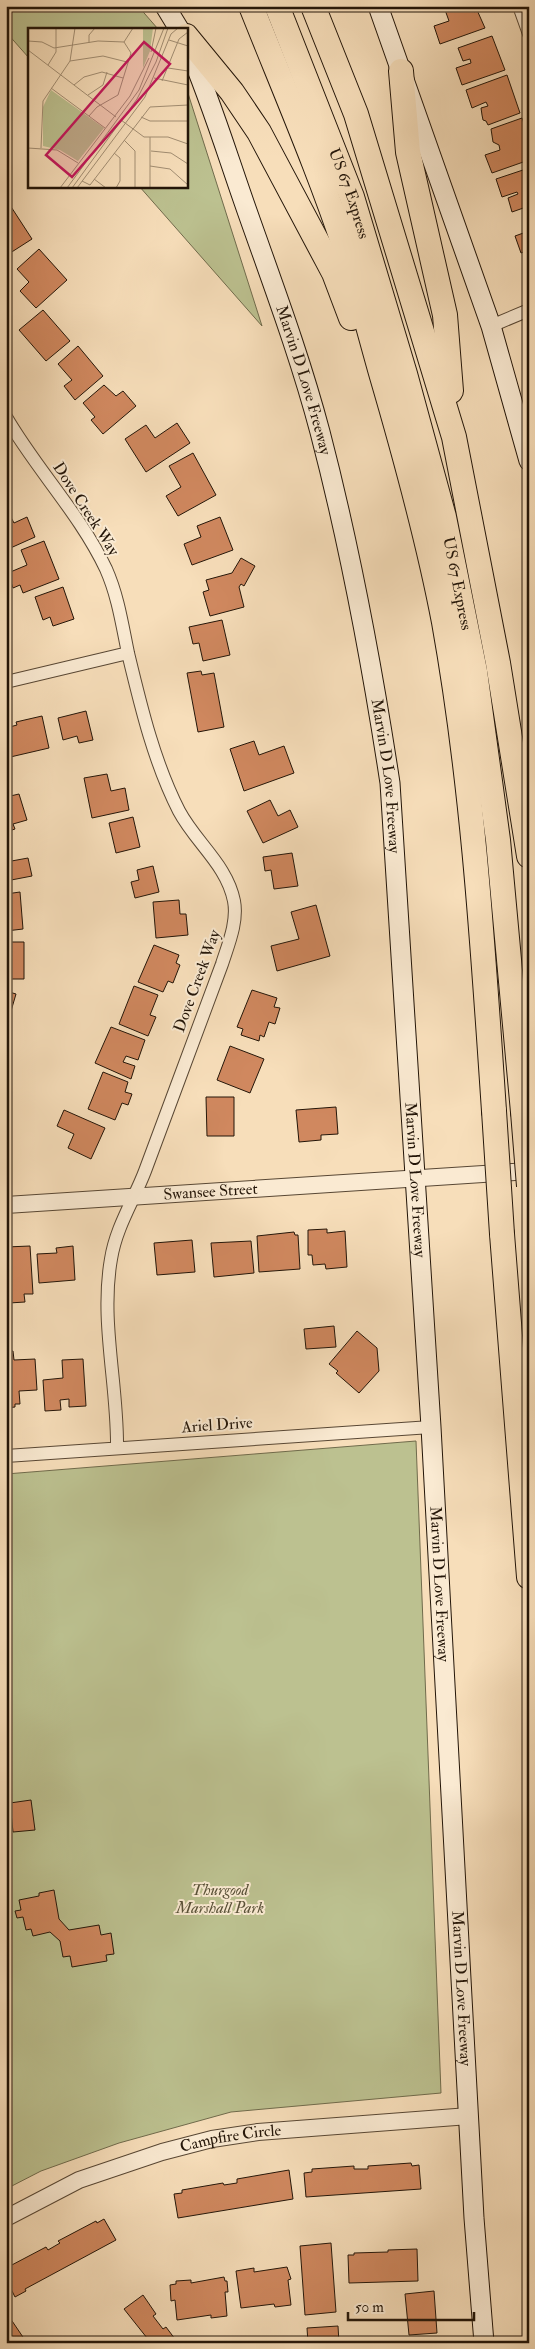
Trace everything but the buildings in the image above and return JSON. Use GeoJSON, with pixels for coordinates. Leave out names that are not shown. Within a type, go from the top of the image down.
{"type":"FeatureCollection","features":[{"type":"Feature","properties":{"kind":"highway"},"geometry":{"type":"LineString","coordinates":[[251,6],[308,147],[348,257],[410,470],[444,622],[463,748],[477,872],[502,1234],[529,1578]]}},
{"type":"Feature","properties":{"kind":"highway","name":"US 67 Express"},"geometry":{"type":"LineString","coordinates":[[277,6],[352,197],[405,374],[444,517],[475,671],[495,821],[524,1112],[529,1186]]}},
{"type":"Feature","properties":{"kind":"highway"},"geometry":{"type":"LineString","coordinates":[[313,6],[356,114],[454,437],[499,672],[529,856]]}},
{"type":"Feature","properties":{"kind":"highway"},"geometry":{"type":"LineString","coordinates":[[188,39],[232,92],[259,132],[334,273],[410,470]]}},
{"type":"Feature","properties":{"kind":"highway"},"geometry":{"type":"LineString","coordinates":[[401,71],[408,152],[445,316],[454,437]]}},
{"type":"Feature","properties":{"kind":"main road"},"geometry":{"type":"LineString","coordinates":[[378,6],[491,326],[529,461]]}},
{"type":"Feature","properties":{"kind":"main road","name":"Marvin D Love Freeway"},"geometry":{"type":"LineString","coordinates":[[188,49],[202,81],[278,300],[320,431],[360,606],[377,693],[390,784],[431,1427],[469,2116],[484,2343]]}},
{"type":"Feature","properties":{"kind":"street"},"geometry":{"type":"LineString","coordinates":[[519,6],[529,34]]}},
{"type":"Feature","properties":{"kind":"street"},"geometry":{"type":"LineString","coordinates":[[491,326],[529,310]]}},
{"type":"Feature","properties":{"kind":"street","name":"Dove Creek Way"},"geometry":{"type":"LineString","coordinates":[[6,417],[95,548],[118,600],[128,652],[154,750],[164,780],[181,814],[224,875],[235,902],[233,928],[222,964],[144,1173],[121,1224],[111,1258],[108,1283],[109,1323],[117,1422],[117,1448]]}},
{"type":"Feature","properties":{"kind":"street"},"geometry":{"type":"LineString","coordinates":[[6,682],[128,652]]}},
{"type":"Feature","properties":{"kind":"street","name":"Swansee Street"},"geometry":{"type":"LineString","coordinates":[[6,1205],[529,1171]]}},
{"type":"Feature","properties":{"kind":"street","name":"Ariel Drive"},"geometry":{"type":"LineString","coordinates":[[6,1456],[431,1427]]}},
{"type":"Feature","properties":{"kind":"street","name":"Campfire Circle"},"geometry":{"type":"LineString","coordinates":[[6,2218],[79,2180],[162,2152],[212,2140],[258,2132],[469,2116]]}},
{"type":"Feature","properties":{"kind":"green space"},"geometry":{"type":"Polygon","coordinates":[[[6,6],[138,6],[157,28],[28,28],[28,57],[6,32],[6,6]]]}},
{"type":"Feature","properties":{"kind":"green space"},"geometry":{"type":"Polygon","coordinates":[[[188,93],[262,326],[141,188],[188,188],[188,93]]]}},
{"type":"Feature","properties":{"kind":"green space","name":"Thurgood Marshall Park"},"geometry":{"type":"Polygon","coordinates":[[[416,1441],[441,2093],[231,2112],[119,2143],[41,2171],[6,2189],[6,1474],[416,1441]]]}}]}
